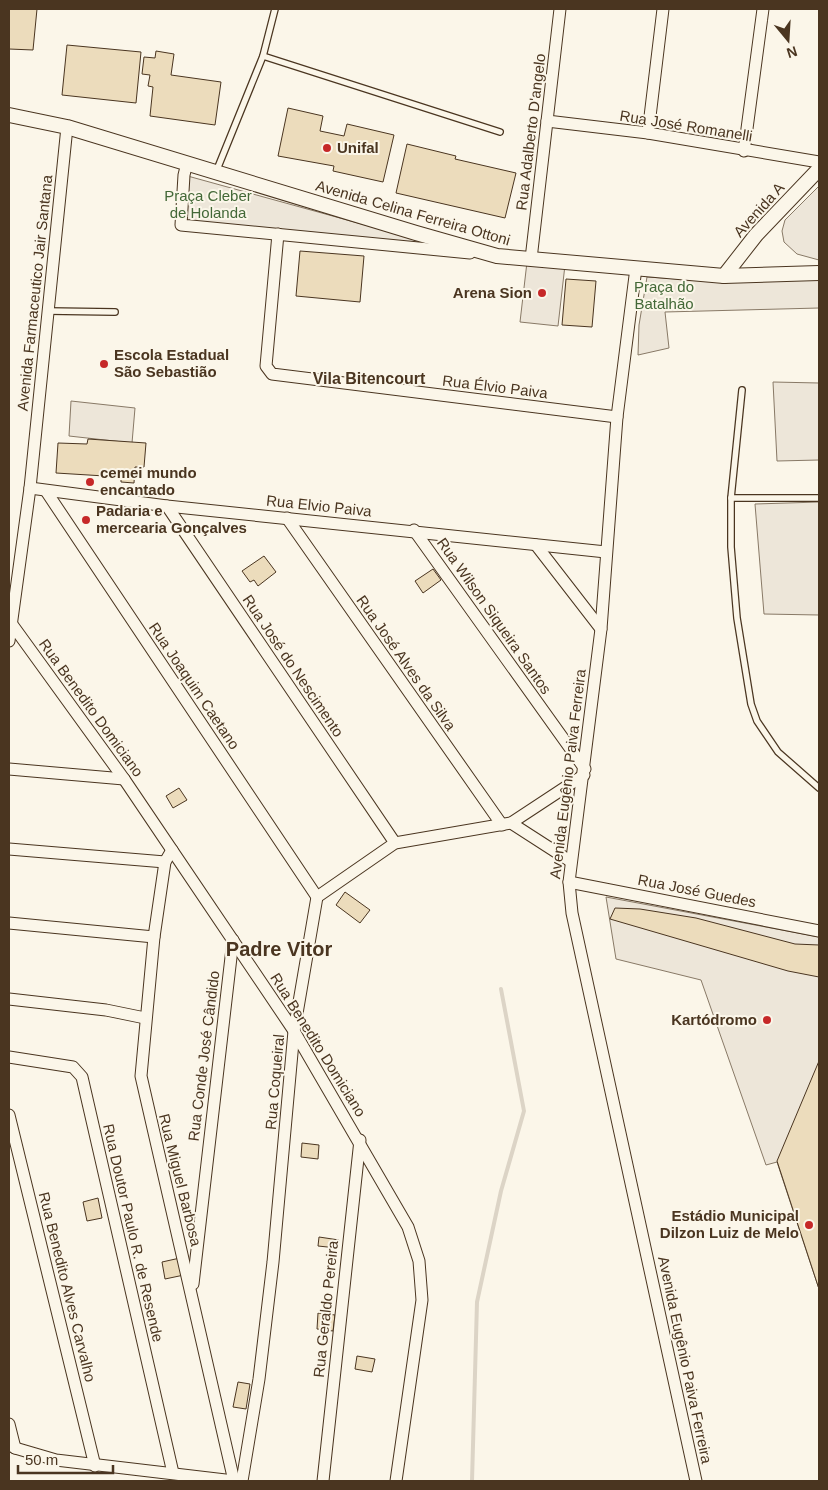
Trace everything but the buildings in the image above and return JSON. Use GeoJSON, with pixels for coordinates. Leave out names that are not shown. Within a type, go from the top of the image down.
{"type":"FeatureCollection","features":[{"type":"Feature","properties":{"kind":"street","name":"Rua Adalberto D'angelo"},"geometry":{"type":"LineString","coordinates":[[531,259],[560,9]]}},
{"type":"Feature","properties":{"kind":"street"},"geometry":{"type":"LineString","coordinates":[[648,134],[663,9]]}},
{"type":"Feature","properties":{"kind":"street"},"geometry":{"type":"LineString","coordinates":[[744,151],[764,9]]}},
{"type":"Feature","properties":{"kind":"street","name":"Avenida Celina Ferreira Ottoni"},"geometry":{"type":"LineString","coordinates":[[9,115],[67,127],[416,234],[497,256],[724,276],[819,273]]}},
{"type":"Feature","properties":{"kind":"street","name":"Rua José Romanelli"},"geometry":{"type":"LineString","coordinates":[[547,120],[648,134],[819,162]]}},
{"type":"Feature","properties":{"kind":"street","name":"Avenida Farmaceutico Jair Santana"},"geometry":{"type":"LineString","coordinates":[[9,641],[30,488],[67,127]]}},
{"type":"Feature","properties":{"kind":"street"},"geometry":{"type":"LineString","coordinates":[[187,163],[184,175],[181,224],[497,256]]}},
{"type":"Feature","properties":{"kind":"street","name":"Avenida A"},"geometry":{"type":"LineString","coordinates":[[724,276],[756,234],[819,169]]}},
{"type":"Feature","properties":{"kind":"street","name":"Rua Élvio Paiva"},"geometry":{"type":"LineString","coordinates":[[278,234],[266,366],[272,374],[617,417]]}},
{"type":"Feature","properties":{"kind":"street","name":"Avenida Eugênio Paiva Ferreira"},"geometry":{"type":"LineString","coordinates":[[636,268],[617,417],[601,628],[584,772],[570,861],[569,882],[572,913],[696,1481]]}},
{"type":"Feature","properties":{"kind":"street","name":"Rua Elvio Paiva"},"geometry":{"type":"LineString","coordinates":[[30,488],[167,506],[414,530],[606,552]]}},
{"type":"Feature","properties":{"kind":"street","name":"Rua Joaquim Caetano"},"geometry":{"type":"LineString","coordinates":[[46,491],[317,897]]}},
{"type":"Feature","properties":{"kind":"street","name":"Rua José do Nescimento"},"geometry":{"type":"LineString","coordinates":[[167,506],[395,843]]}},
{"type":"Feature","properties":{"kind":"street","name":"Rua José Alves da Silva"},"geometry":{"type":"LineString","coordinates":[[287,518],[506,824]]}},
{"type":"Feature","properties":{"kind":"street","name":"Rua Wilson Siqueira Santos"},"geometry":{"type":"LineString","coordinates":[[414,530],[584,772]]}},
{"type":"Feature","properties":{"kind":"street"},"geometry":{"type":"LineString","coordinates":[[536,545],[601,628]]}},
{"type":"Feature","properties":{"kind":"street","name":"Rua Benedito Domiciano"},"geometry":{"type":"LineString","coordinates":[[10,623],[31,648],[124,779],[294,1031],[360,1140],[408,1227],[419,1261],[422,1300],[396,1481]]}},
{"type":"Feature","properties":{"kind":"street"},"geometry":{"type":"LineString","coordinates":[[9,769],[124,779]]}},
{"type":"Feature","properties":{"kind":"street"},"geometry":{"type":"LineString","coordinates":[[317,897],[395,843],[506,824],[584,772]]}},
{"type":"Feature","properties":{"kind":"street"},"geometry":{"type":"LineString","coordinates":[[506,824],[570,861]]}},
{"type":"Feature","properties":{"kind":"street"},"geometry":{"type":"LineString","coordinates":[[9,850],[165,862],[172,850]]}},
{"type":"Feature","properties":{"kind":"street","name":"Rua Miguel Barbosa"},"geometry":{"type":"LineString","coordinates":[[165,862],[154,937],[141,1076],[234,1481]]}},
{"type":"Feature","properties":{"kind":"street","name":"Rua José Guedes"},"geometry":{"type":"LineString","coordinates":[[569,882],[819,931]]}},
{"type":"Feature","properties":{"kind":"street","name":"Rua Coqueiral"},"geometry":{"type":"LineString","coordinates":[[242,1481],[259,1379],[274,1262],[294,1031],[317,897]]}},
{"type":"Feature","properties":{"kind":"street"},"geometry":{"type":"LineString","coordinates":[[9,923],[154,937]]}},
{"type":"Feature","properties":{"kind":"street","name":"Rua Conde José Cândido"},"geometry":{"type":"LineString","coordinates":[[192,1293],[233,940]]}},
{"type":"Feature","properties":{"kind":"street"},"geometry":{"type":"LineString","coordinates":[[9,999],[106,1010],[145,1018]]}},
{"type":"Feature","properties":{"kind":"street","name":"Rua Doutor Paulo R. de Resende"},"geometry":{"type":"LineString","coordinates":[[9,1057],[73,1067],[82,1077],[173,1473]]}},
{"type":"Feature","properties":{"kind":"street","name":"Rua Benedito Alves Carvalho"},"geometry":{"type":"LineString","coordinates":[[9,1115],[95,1466]]}},
{"type":"Feature","properties":{"kind":"street","name":"Rua Geraldo Pereira"},"geometry":{"type":"LineString","coordinates":[[323,1481],[360,1140]]}},
{"type":"Feature","properties":{"kind":"street"},"geometry":{"type":"LineString","coordinates":[[9,1424],[12,1446],[56,1460],[234,1481]]}},
{"type":"Feature","properties":{"kind":"lane"},"geometry":{"type":"LineString","coordinates":[[216,172],[263,56],[275,9]]}},
{"type":"Feature","properties":{"kind":"lane"},"geometry":{"type":"LineString","coordinates":[[263,56],[500,132]]}},
{"type":"Feature","properties":{"kind":"lane"},"geometry":{"type":"LineString","coordinates":[[48,311],[116,312]]}},
{"type":"Feature","properties":{"kind":"lane"},"geometry":{"type":"LineString","coordinates":[[742,390],[731,498],[731,547],[737,618],[752,704],[758,721],[778,752],[819,788]]}},
{"type":"Feature","properties":{"kind":"lane"},"geometry":{"type":"LineString","coordinates":[[731,498],[819,498]]}},
{"type":"Feature","properties":{"kind":"green space","name":"Praça Cleber de Holanda"},"geometry":{"type":"Polygon","coordinates":[[[184,175],[463,252],[181,224],[184,175]]]}},
{"type":"Feature","properties":{"kind":"green space"},"geometry":{"type":"Polygon","coordinates":[[[819,186],[819,260],[797,254],[784,242],[782,231],[785,220],[819,186]]]}},
{"type":"Feature","properties":{"kind":"green space","name":"Arena Sion"},"geometry":{"type":"Polygon","coordinates":[[[527,262],[565,265],[558,326],[520,322],[527,262]]]}},
{"type":"Feature","properties":{"kind":"green space","name":"Praça do Batalhão"},"geometry":{"type":"Polygon","coordinates":[[[647,277],[709,281],[819,279],[819,308],[665,312],[669,348],[638,355],[639,325],[647,277]]]}},
{"type":"Feature","properties":{"kind":"green space"},"geometry":{"type":"Polygon","coordinates":[[[773,382],[819,383],[819,460],[777,461],[773,382]]]}},
{"type":"Feature","properties":{"kind":"green space"},"geometry":{"type":"Polygon","coordinates":[[[71,401],[135,408],[132,443],[69,436],[71,401]]]}},
{"type":"Feature","properties":{"kind":"green space"},"geometry":{"type":"Polygon","coordinates":[[[819,502],[819,615],[764,614],[755,504],[819,502]]]}},
{"type":"Feature","properties":{"kind":"green space","name":"Kartódromo"},"geometry":{"type":"Polygon","coordinates":[[[606,897],[819,937],[819,1289],[777,1162],[766,1165],[701,980],[616,959],[606,897]]]}},
{"type":"Feature","properties":{"kind":"waterway"},"geometry":{"type":"LineString","coordinates":[[472,1481],[477,1302],[501,1191],[524,1111],[501,989]]}},
{"type":"Feature","properties":{"kind":"place","name":"Unifal"},"geometry":{"type":"Point","coordinates":[327,148]}},
{"type":"Feature","properties":{"kind":"place","name":"Arena Sion"},"geometry":{"type":"Point","coordinates":[542,293]}},
{"type":"Feature","properties":{"kind":"place","name":"Escola Estadual São Sebastião"},"geometry":{"type":"Point","coordinates":[104,364]}},
{"type":"Feature","properties":{"kind":"place","name":"cemei mundo encantado"},"geometry":{"type":"Point","coordinates":[90,482]}},
{"type":"Feature","properties":{"kind":"place","name":"Padaria e mercearia Gonçalves"},"geometry":{"type":"Point","coordinates":[86,520]}},
{"type":"Feature","properties":{"kind":"place","name":"Kartódromo"},"geometry":{"type":"Point","coordinates":[767,1020]}},
{"type":"Feature","properties":{"kind":"place","name":"Estádio Municipal Dilzon Luiz de Melo"},"geometry":{"type":"Point","coordinates":[809,1225]}},
{"type":"Feature","properties":{"kind":"district","name":"Vila Bitencourt"},"geometry":{"type":"Point","coordinates":[369,378]}},
{"type":"Feature","properties":{"kind":"district","name":"Padre Vitor"},"geometry":{"type":"Point","coordinates":[279,949]}}]}
